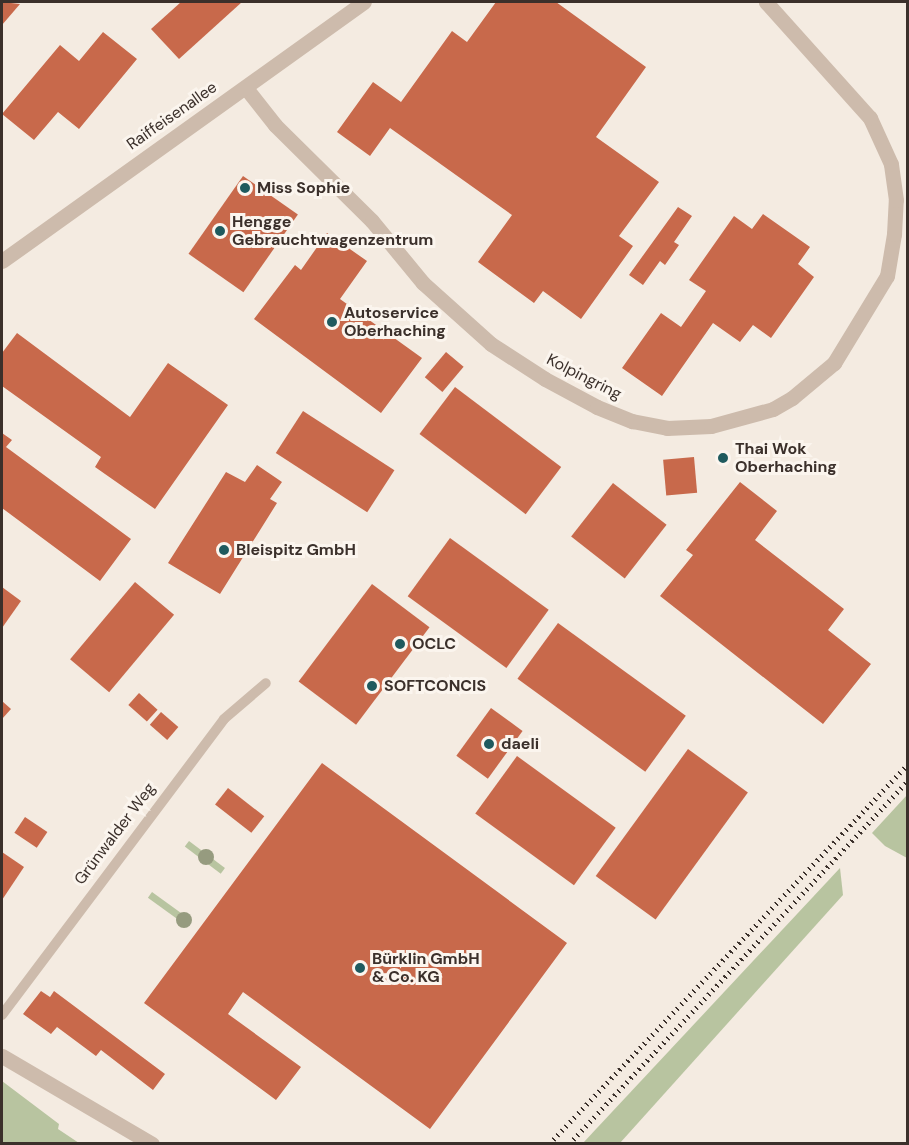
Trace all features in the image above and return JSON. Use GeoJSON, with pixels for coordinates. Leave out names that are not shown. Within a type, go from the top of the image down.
{"type":"FeatureCollection","features":[{"type":"Feature","properties":{"kind":"street","name":"Raiffeisenallee"},"geometry":{"type":"LineString","coordinates":[[2,261],[38,231],[246,88],[364,2]]}},
{"type":"Feature","properties":{"kind":"street","name":"Kolpingring"},"geometry":{"type":"LineString","coordinates":[[246,88],[275,125],[372,221],[423,283],[491,344],[545,380],[632,421],[667,428],[711,426],[772,409],[792,398],[834,363],[887,276],[894,234],[896,200],[891,164],[870,118],[766,2]]}},
{"type":"Feature","properties":{"kind":"street"},"geometry":{"type":"LineString","coordinates":[[2,1056],[152,1143]]}},
{"type":"Feature","properties":{"kind":"lane","name":"Grünwalder Weg"},"geometry":{"type":"LineString","coordinates":[[2,1015],[224,719],[266,683]]}},
{"type":"Feature","properties":{"kind":"green space"},"geometry":{"type":"Polygon","coordinates":[[[907,795],[907,858],[885,846],[872,833],[907,795]]]}},
{"type":"Feature","properties":{"kind":"green space"},"geometry":{"type":"Polygon","coordinates":[[[189,841],[225,868],[221,874],[185,847],[189,841]]]}},
{"type":"Feature","properties":{"kind":"green space"},"geometry":{"type":"Polygon","coordinates":[[[840,868],[843,895],[620,1143],[583,1143],[840,868]]]}},
{"type":"Feature","properties":{"kind":"green space"},"geometry":{"type":"Polygon","coordinates":[[[152,892],[188,918],[183,924],[148,898],[152,892]]]}},
{"type":"Feature","properties":{"kind":"green space"},"geometry":{"type":"Polygon","coordinates":[[[2,1081],[59,1124],[58,1129],[79,1143],[2,1143],[2,1081]]]}},
{"type":"Feature","properties":{"kind":"building"},"geometry":{"type":"Polygon","coordinates":[[[2,2],[20,4],[2,25],[2,2]]]}},
{"type":"Feature","properties":{"kind":"building"},"geometry":{"type":"Polygon","coordinates":[[[181,2],[242,2],[179,59],[151,29],[181,2]]]}},
{"type":"Feature","properties":{"kind":"building"},"geometry":{"type":"Polygon","coordinates":[[[496,2],[556,2],[646,67],[596,137],[659,182],[619,236],[633,246],[581,319],[543,291],[534,303],[478,262],[512,215],[390,128],[370,156],[337,132],[373,82],[401,102],[452,31],[467,42],[496,2]]]}},
{"type":"Feature","properties":{"kind":"building"},"geometry":{"type":"Polygon","coordinates":[[[103,32],[137,59],[79,129],[58,112],[34,140],[2,114],[60,45],[79,61],[103,32]]]}},
{"type":"Feature","properties":{"kind":"building"},"geometry":{"type":"Polygon","coordinates":[[[243,176],[298,214],[243,292],[189,254],[243,176]]]}},
{"type":"Feature","properties":{"kind":"building"},"geometry":{"type":"Polygon","coordinates":[[[678,207],[692,216],[674,242],[679,245],[665,265],[660,261],[643,285],[629,275],[678,207]]]}},
{"type":"Feature","properties":{"kind":"building"},"geometry":{"type":"Polygon","coordinates":[[[763,214],[810,247],[798,264],[814,277],[771,338],[753,325],[740,342],[713,323],[662,396],[622,368],[661,313],[681,327],[706,291],[689,280],[734,216],[752,229],[763,214]]]}},
{"type":"Feature","properties":{"kind":"building"},"geometry":{"type":"Polygon","coordinates":[[[327,233],[367,261],[340,299],[422,358],[381,413],[254,319],[295,265],[301,270],[327,233]]]}},
{"type":"Feature","properties":{"kind":"building"},"geometry":{"type":"Polygon","coordinates":[[[17,333],[130,417],[168,363],[228,405],[155,509],[95,467],[101,457],[2,386],[2,353],[17,333]]]}},
{"type":"Feature","properties":{"kind":"building"},"geometry":{"type":"Polygon","coordinates":[[[446,352],[464,367],[442,392],[425,377],[446,352]]]}},
{"type":"Feature","properties":{"kind":"building"},"geometry":{"type":"Polygon","coordinates":[[[455,387],[561,467],[526,514],[419,434],[455,387]]]}},
{"type":"Feature","properties":{"kind":"building"},"geometry":{"type":"Polygon","coordinates":[[[303,411],[394,470],[367,512],[276,453],[303,411]]]}},
{"type":"Feature","properties":{"kind":"building"},"geometry":{"type":"Polygon","coordinates":[[[2,433],[12,440],[6,447],[131,539],[100,581],[2,508],[2,433]]]}},
{"type":"Feature","properties":{"kind":"building"},"geometry":{"type":"Polygon","coordinates":[[[694,457],[697,493],[666,496],[663,460],[694,457]]]}},
{"type":"Feature","properties":{"kind":"building"},"geometry":{"type":"Polygon","coordinates":[[[257,465],[282,482],[270,499],[277,503],[220,594],[168,563],[226,472],[245,482],[257,465]]]}},
{"type":"Feature","properties":{"kind":"building"},"geometry":{"type":"Polygon","coordinates":[[[740,482],[777,511],[755,540],[844,609],[828,630],[871,664],[823,724],[660,596],[693,555],[686,550],[740,482]]]}},
{"type":"Feature","properties":{"kind":"building"},"geometry":{"type":"Polygon","coordinates":[[[613,483],[667,525],[625,578],[571,537],[613,483]]]}},
{"type":"Feature","properties":{"kind":"building"},"geometry":{"type":"Polygon","coordinates":[[[450,538],[549,610],[506,668],[408,596],[450,538]]]}},
{"type":"Feature","properties":{"kind":"building"},"geometry":{"type":"Polygon","coordinates":[[[135,582],[174,615],[109,692],[70,659],[135,582]]]}},
{"type":"Feature","properties":{"kind":"building"},"geometry":{"type":"Polygon","coordinates":[[[372,584],[430,627],[356,725],[299,681],[372,584]]]}},
{"type":"Feature","properties":{"kind":"building"},"geometry":{"type":"Polygon","coordinates":[[[2,587],[21,601],[2,628],[2,587]]]}},
{"type":"Feature","properties":{"kind":"building"},"geometry":{"type":"Polygon","coordinates":[[[558,623],[686,716],[645,772],[517,679],[558,623]]]}},
{"type":"Feature","properties":{"kind":"building"},"geometry":{"type":"Polygon","coordinates":[[[139,693],[158,710],[147,722],[128,705],[139,693]]]}},
{"type":"Feature","properties":{"kind":"building"},"geometry":{"type":"Polygon","coordinates":[[[2,701],[11,709],[2,719],[2,701]]]}},
{"type":"Feature","properties":{"kind":"building","name":"daeli"},"geometry":{"type":"Polygon","coordinates":[[[491,708],[523,731],[488,779],[456,756],[491,708]]]}},
{"type":"Feature","properties":{"kind":"building"},"geometry":{"type":"Polygon","coordinates":[[[161,712],[178,727],[167,740],[150,725],[161,712]]]}},
{"type":"Feature","properties":{"kind":"building"},"geometry":{"type":"Polygon","coordinates":[[[688,749],[748,792],[656,920],[596,876],[688,749]]]}},
{"type":"Feature","properties":{"kind":"building"},"geometry":{"type":"Polygon","coordinates":[[[517,756],[616,828],[574,885],[475,813],[517,756]]]}},
{"type":"Feature","properties":{"kind":"building","name":"Bürklin GmbH & Co. KG"},"geometry":{"type":"Polygon","coordinates":[[[322,763],[567,943],[430,1129],[243,992],[228,1014],[301,1067],[276,1100],[144,1003],[322,763]]]}},
{"type":"Feature","properties":{"kind":"building"},"geometry":{"type":"Polygon","coordinates":[[[228,788],[264,816],[251,833],[215,805],[228,788]]]}},
{"type":"Feature","properties":{"kind":"building"},"geometry":{"type":"Polygon","coordinates":[[[25,817],[47,832],[37,848],[14,833],[25,817]]]}},
{"type":"Feature","properties":{"kind":"building"},"geometry":{"type":"Polygon","coordinates":[[[2,852],[24,867],[2,900],[2,852]]]}},
{"type":"Feature","properties":{"kind":"building"},"geometry":{"type":"Polygon","coordinates":[[[41,991],[50,997],[54,991],[165,1074],[153,1090],[101,1050],[96,1056],[57,1027],[51,1034],[23,1014],[41,991]]]}},
{"type":"Feature","properties":{"kind":"railway"},"geometry":{"type":"LineString","coordinates":[[549,1144],[908,764]]}},
{"type":"Feature","properties":{"kind":"railway"},"geometry":{"type":"LineString","coordinates":[[569,1144],[908,781]]}},
{"type":"Feature","properties":{"kind":"place","name":"Miss Sophie"},"geometry":{"type":"Point","coordinates":[245,188]}},
{"type":"Feature","properties":{"kind":"place","name":"Hengge Gebrauchtwagenzentrum"},"geometry":{"type":"Point","coordinates":[220,231]}},
{"type":"Feature","properties":{"kind":"place","name":"Autoservice Oberhaching"},"geometry":{"type":"Point","coordinates":[332,322]}},
{"type":"Feature","properties":{"kind":"place","name":"Thai Wok Oberhaching"},"geometry":{"type":"Point","coordinates":[723,458]}},
{"type":"Feature","properties":{"kind":"place","name":"Bleispitz GmbH"},"geometry":{"type":"Point","coordinates":[224,550]}},
{"type":"Feature","properties":{"kind":"place","name":"OCLC"},"geometry":{"type":"Point","coordinates":[400,644]}},
{"type":"Feature","properties":{"kind":"place","name":"SOFTCONCIS"},"geometry":{"type":"Point","coordinates":[372,686]}},
{"type":"Feature","properties":{"kind":"place","name":"daeli"},"geometry":{"type":"Point","coordinates":[489,744]}},
{"type":"Feature","properties":{"kind":"place","name":"Bürklin GmbH & Co. KG"},"geometry":{"type":"Point","coordinates":[360,968]}}]}
